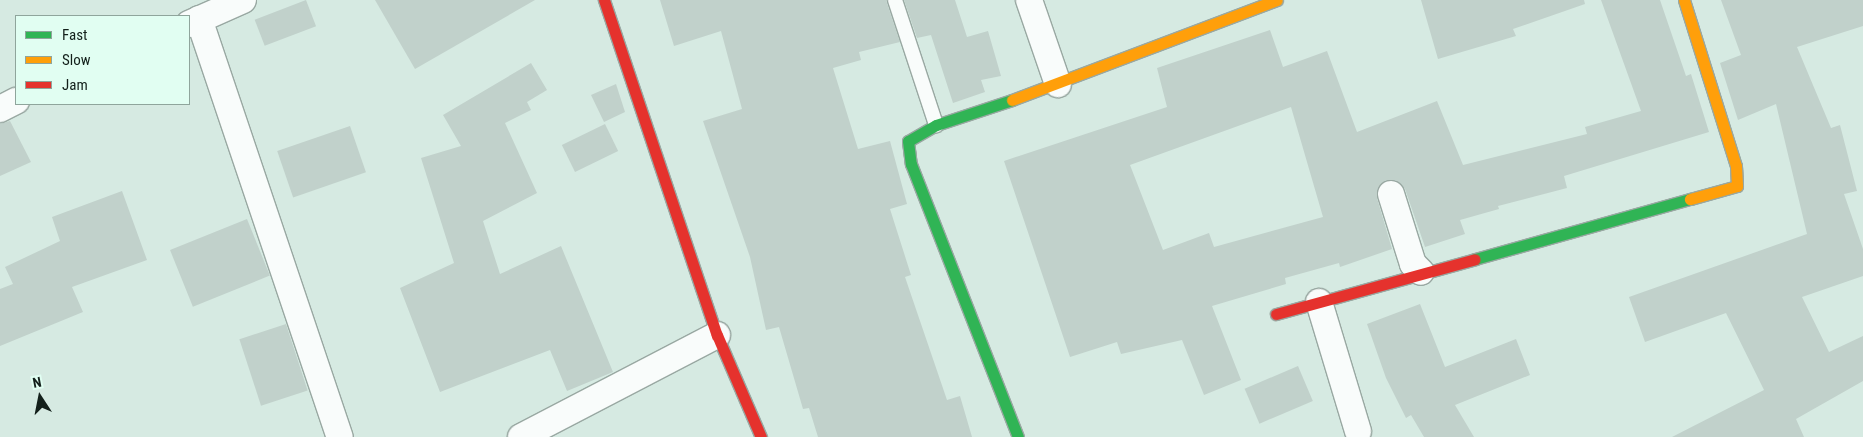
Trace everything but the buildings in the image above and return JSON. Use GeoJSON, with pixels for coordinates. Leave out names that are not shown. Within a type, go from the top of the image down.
{"type":"FeatureCollection","features":[{"type":"Feature","properties":{"kind":"street"},"geometry":{"type":"LineString","coordinates":[[243,0],[194,21],[340,437]]}},
{"type":"Feature","properties":{"kind":"street"},"geometry":{"type":"LineString","coordinates":[[604,0],[717,335],[761,437]]}},
{"type":"Feature","properties":{"kind":"street"},"geometry":{"type":"LineString","coordinates":[[1029,0],[1058,84]]}},
{"type":"Feature","properties":{"kind":"street"},"geometry":{"type":"LineString","coordinates":[[1018,437],[910,164],[908,141],[936,125],[1058,84],[1277,0]]}},
{"type":"Feature","properties":{"kind":"street"},"geometry":{"type":"LineString","coordinates":[[1276,314],[1421,272],[1737,186],[1736,166],[1684,0]]}},
{"type":"Feature","properties":{"kind":"street"},"geometry":{"type":"LineString","coordinates":[[0,109],[15,102]]}},
{"type":"Feature","properties":{"kind":"street"},"geometry":{"type":"LineString","coordinates":[[1391,194],[1413,264],[1421,272]]}},
{"type":"Feature","properties":{"kind":"street"},"geometry":{"type":"LineString","coordinates":[[1319,302],[1358,431]]}},
{"type":"Feature","properties":{"kind":"street"},"geometry":{"type":"LineString","coordinates":[[521,437],[717,335]]}},
{"type":"Feature","properties":{"kind":"lane"},"geometry":{"type":"LineString","coordinates":[[895,0],[936,125]]}},
{"type":"Feature","properties":{"kind":"traffic: fast"},"geometry":{"type":"LineString","coordinates":[[1012,100],[936,125],[908,141],[911,164],[1018,437]]}},
{"type":"Feature","properties":{"kind":"traffic: fast"},"geometry":{"type":"LineString","coordinates":[[1475,259],[1690,199]]}},
{"type":"Feature","properties":{"kind":"traffic: slow"},"geometry":{"type":"LineString","coordinates":[[1012,100],[1277,0]]}},
{"type":"Feature","properties":{"kind":"traffic: slow"},"geometry":{"type":"LineString","coordinates":[[1684,0],[1736,166],[1737,186],[1690,199]]}},
{"type":"Feature","properties":{"kind":"traffic: jam"},"geometry":{"type":"LineString","coordinates":[[604,0],[717,335],[761,437]]}},
{"type":"Feature","properties":{"kind":"traffic: jam"},"geometry":{"type":"LineString","coordinates":[[1276,314],[1475,259]]}}]}
